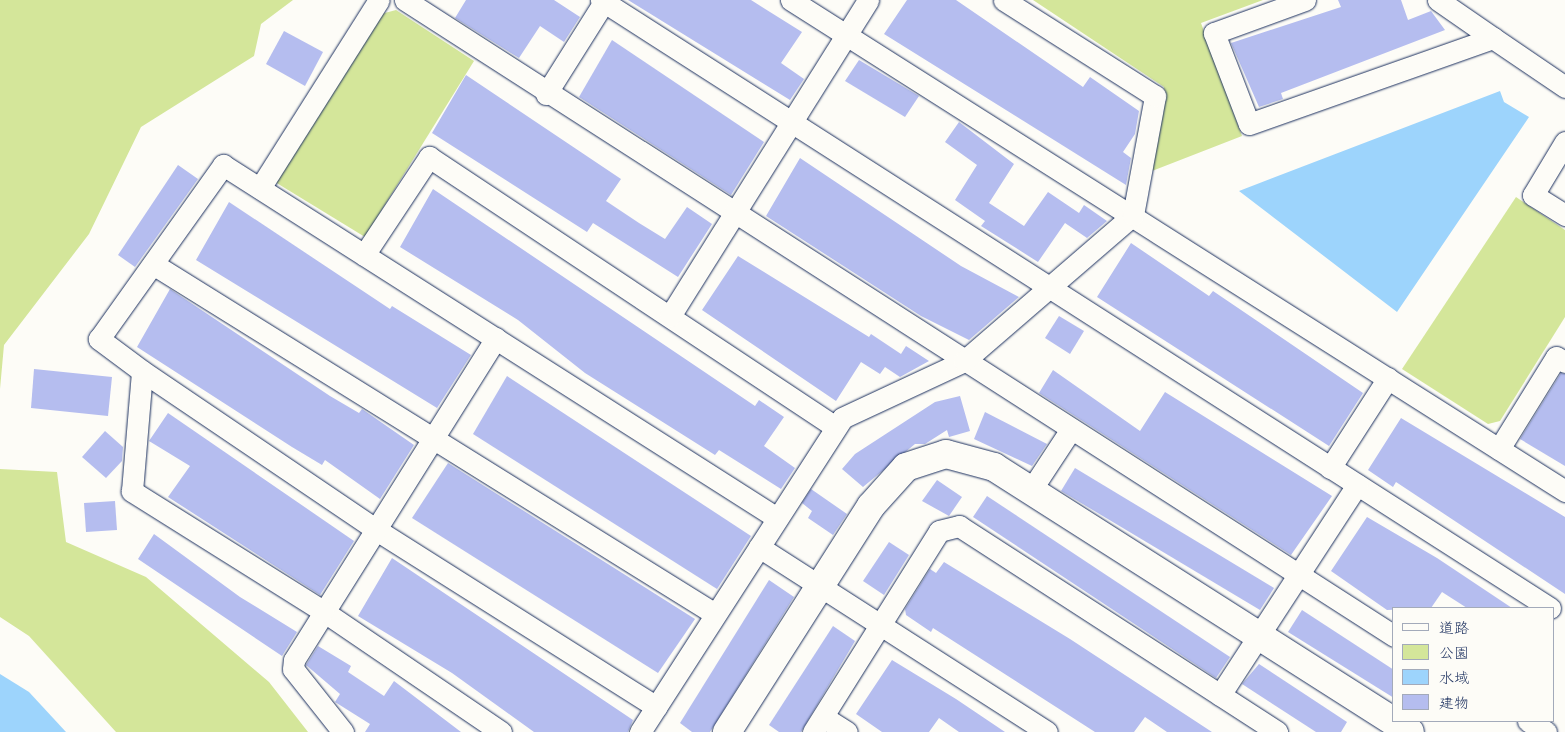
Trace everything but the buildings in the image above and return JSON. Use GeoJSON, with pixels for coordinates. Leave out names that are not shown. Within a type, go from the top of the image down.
{"type":"FeatureCollection","features":[{"type":"Feature","properties":{"kind":"street"},"geometry":{"type":"LineString","coordinates":[[260,188],[379,0]]}},
{"type":"Feature","properties":{"kind":"street"},"geometry":{"type":"LineString","coordinates":[[406,0],[546,94],[735,213],[1392,635]]}},
{"type":"Feature","properties":{"kind":"street"},"geometry":{"type":"LineString","coordinates":[[791,0],[1133,215],[1565,491]]}},
{"type":"Feature","properties":{"kind":"street"},"geometry":{"type":"LineString","coordinates":[[670,316],[794,121],[868,0]]}},
{"type":"Feature","properties":{"kind":"street"},"geometry":{"type":"LineString","coordinates":[[640,732],[842,418],[964,361],[1133,215],[1155,96],[1004,0]]}},
{"type":"Feature","properties":{"kind":"street"},"geometry":{"type":"LineString","coordinates":[[1305,0],[1214,33],[1249,124],[1492,38]]}},
{"type":"Feature","properties":{"kind":"street"},"geometry":{"type":"LineString","coordinates":[[1438,0],[1565,87]]}},
{"type":"Feature","properties":{"kind":"street"},"geometry":{"type":"LineString","coordinates":[[546,94],[603,1],[794,121],[1049,288],[1548,607]]}},
{"type":"Feature","properties":{"kind":"street"},"geometry":{"type":"LineString","coordinates":[[1565,142],[1533,195],[1565,215]]}},
{"type":"Feature","properties":{"kind":"street"},"geometry":{"type":"LineString","coordinates":[[364,255],[429,157],[836,427]]}},
{"type":"Feature","properties":{"kind":"street"},"geometry":{"type":"LineString","coordinates":[[657,707],[375,529],[142,371],[99,339],[223,165],[777,518]]}},
{"type":"Feature","properties":{"kind":"street"},"geometry":{"type":"LineString","coordinates":[[153,264],[434,436],[716,614]]}},
{"type":"Feature","properties":{"kind":"street"},"geometry":{"type":"LineString","coordinates":[[343,732],[293,669],[294,660],[496,338]]}},
{"type":"Feature","properties":{"kind":"street"},"geometry":{"type":"LineString","coordinates":[[1499,449],[1556,357],[1565,362]]}},
{"type":"Feature","properties":{"kind":"street"},"geometry":{"type":"LineString","coordinates":[[142,371],[132,491],[323,611],[501,732]]}},
{"type":"Feature","properties":{"kind":"street"},"geometry":{"type":"LineString","coordinates":[[1330,468],[1388,378]]}},
{"type":"Feature","properties":{"kind":"street"},"geometry":{"type":"LineString","coordinates":[[1031,490],[1071,429]]}},
{"type":"Feature","properties":{"kind":"street"},"geometry":{"type":"LineString","coordinates":[[727,732],[821,588],[870,506],[906,467],[946,454],[994,466],[1260,634],[1392,720]]}},
{"type":"Feature","properties":{"kind":"street"},"geometry":{"type":"LineString","coordinates":[[1220,695],[1357,486]]}},
{"type":"Feature","properties":{"kind":"street"},"geometry":{"type":"LineString","coordinates":[[847,732],[818,724],[939,531],[959,526],[1277,732]]}},
{"type":"Feature","properties":{"kind":"street"},"geometry":{"type":"LineString","coordinates":[[758,547],[1048,732]]}},
{"type":"Feature","properties":{"kind":"street"},"geometry":{"type":"LineString","coordinates":[[1395,722],[1410,732]]}},
{"type":"Feature","properties":{"kind":"street"},"geometry":{"type":"LineString","coordinates":[[1530,722],[1546,732]]}},
{"type":"Feature","properties":{"kind":"green space"},"geometry":{"type":"Polygon","coordinates":[[[0,0],[293,0],[261,24],[254,56],[141,127],[89,234],[4,345],[0,389],[0,0]]]}},
{"type":"Feature","properties":{"kind":"green space"},"geometry":{"type":"Polygon","coordinates":[[[1033,0],[1263,0],[1201,23],[1242,136],[1152,171],[1164,87],[1033,0]]]}},
{"type":"Feature","properties":{"kind":"green space"},"geometry":{"type":"Polygon","coordinates":[[[396,10],[474,61],[365,237],[275,182],[381,14],[396,10]]]}},
{"type":"Feature","properties":{"kind":"green space"},"geometry":{"type":"Polygon","coordinates":[[[1516,197],[1565,230],[1565,317],[1500,421],[1488,424],[1402,369],[1516,197]]]}},
{"type":"Feature","properties":{"kind":"green space"},"geometry":{"type":"Polygon","coordinates":[[[0,469],[57,472],[66,542],[146,577],[269,682],[308,732],[116,732],[29,636],[0,617],[0,469]]]}},
{"type":"Feature","properties":{"kind":"water"},"geometry":{"type":"Polygon","coordinates":[[[1500,91],[1504,102],[1529,117],[1397,312],[1239,191],[1500,91]]]}},
{"type":"Feature","properties":{"kind":"water"},"geometry":{"type":"Polygon","coordinates":[[[0,674],[29,692],[66,732],[0,732],[0,674]]]}}]}
